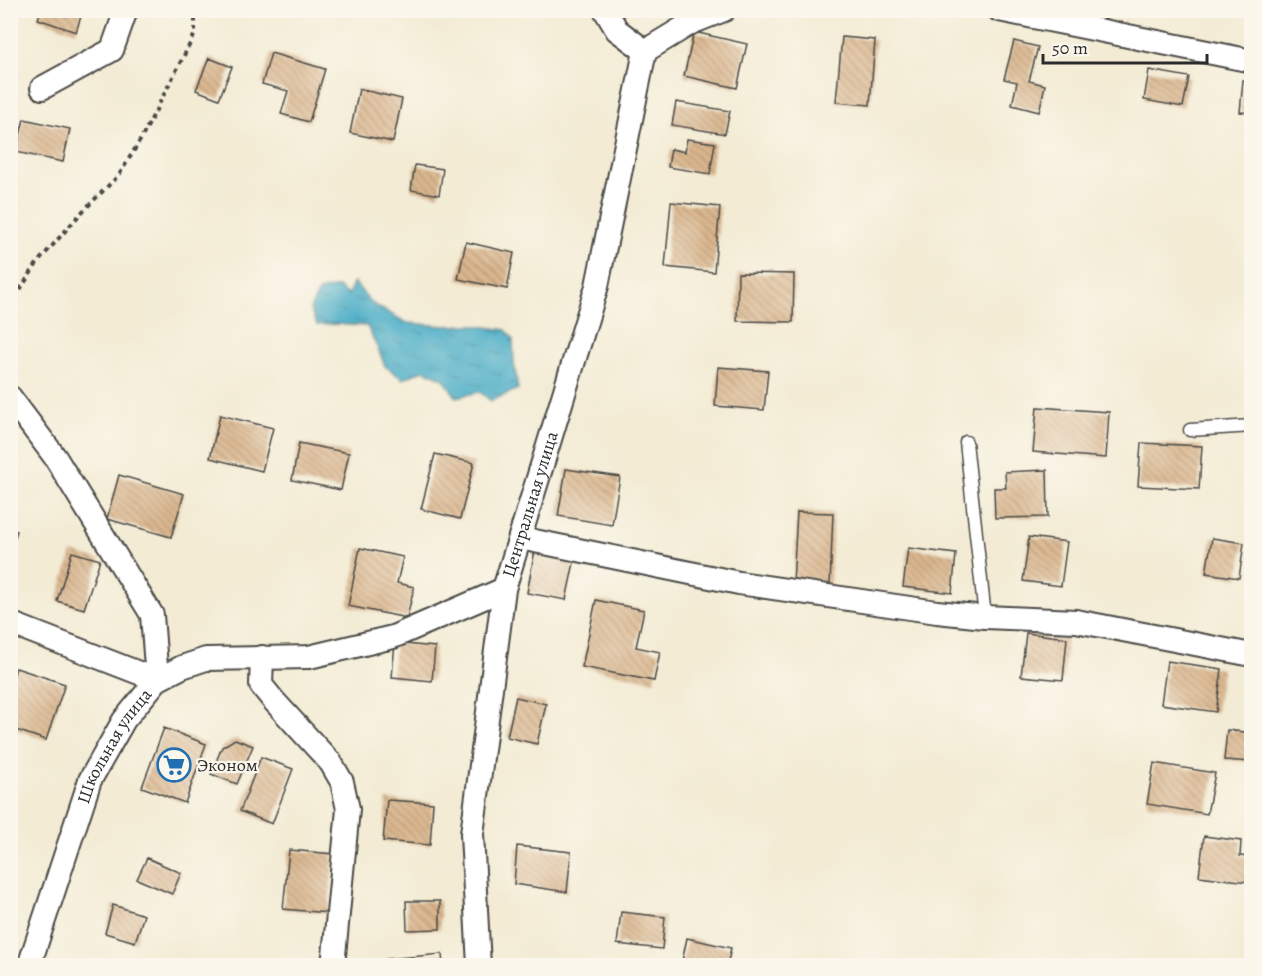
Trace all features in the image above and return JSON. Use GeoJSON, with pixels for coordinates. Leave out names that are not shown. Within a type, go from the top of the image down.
{"type":"FeatureCollection","features":[{"type":"Feature","properties":{"kind":"street"},"geometry":{"type":"LineString","coordinates":[[42,88],[112,50],[126,10]]}},
{"type":"Feature","properties":{"kind":"street"},"geometry":{"type":"LineString","coordinates":[[605,10],[617,30],[645,51],[691,23],[724,10]]}},
{"type":"Feature","properties":{"kind":"street"},"geometry":{"type":"LineString","coordinates":[[999,10],[1251,61]]}},
{"type":"Feature","properties":{"kind":"street","name":"Центральная улица"},"geometry":{"type":"LineString","coordinates":[[479,966],[472,834],[504,589],[597,286],[645,51]]}},
{"type":"Feature","properties":{"kind":"street"},"geometry":{"type":"LineString","coordinates":[[10,397],[55,457],[152,615],[157,680],[182,667],[206,659],[309,657],[393,637],[504,589]]}},
{"type":"Feature","properties":{"kind":"street"},"geometry":{"type":"LineString","coordinates":[[520,537],[739,583],[937,612],[985,617],[1076,621],[1251,655]]}},
{"type":"Feature","properties":{"kind":"street","name":"Школьная улица"},"geometry":{"type":"LineString","coordinates":[[10,624],[157,680],[124,720],[90,780],[29,966]]}},
{"type":"Feature","properties":{"kind":"street"},"geometry":{"type":"LineString","coordinates":[[262,657],[261,685],[331,763],[342,782],[348,808],[333,966]]}},
{"type":"Feature","properties":{"kind":"lane"},"geometry":{"type":"LineString","coordinates":[[1190,430],[1251,426]]}},
{"type":"Feature","properties":{"kind":"lane"},"geometry":{"type":"LineString","coordinates":[[966,442],[985,617]]}},
{"type":"Feature","properties":{"kind":"path"},"geometry":{"type":"LineString","coordinates":[[10,306],[38,262],[81,213],[119,175],[141,139],[195,34],[195,10]]}},
{"type":"Feature","properties":{"kind":"water"},"geometry":{"type":"Polygon","coordinates":[[[354,282],[371,303],[407,323],[472,325],[506,330],[513,339],[518,389],[491,401],[480,392],[456,397],[444,379],[424,370],[403,379],[385,366],[367,326],[317,325],[310,309],[319,291],[338,287],[348,295],[354,282]]]}},
{"type":"Feature","properties":{"kind":"building"},"geometry":{"type":"Polygon","coordinates":[[[41,10],[83,10],[76,32],[38,19],[41,10]]]}},
{"type":"Feature","properties":{"kind":"building"},"geometry":{"type":"Polygon","coordinates":[[[694,32],[747,44],[737,88],[684,76],[694,32]]]}},
{"type":"Feature","properties":{"kind":"building"},"geometry":{"type":"Polygon","coordinates":[[[842,37],[875,40],[870,105],[836,102],[842,37]]]}},
{"type":"Feature","properties":{"kind":"building"},"geometry":{"type":"Polygon","coordinates":[[[1014,41],[1038,47],[1029,81],[1045,85],[1039,112],[1012,105],[1017,82],[1004,79],[1014,41]]]}},
{"type":"Feature","properties":{"kind":"building"},"geometry":{"type":"Polygon","coordinates":[[[271,53],[325,69],[309,122],[281,114],[288,91],[262,84],[271,53]]]}},
{"type":"Feature","properties":{"kind":"building"},"geometry":{"type":"Polygon","coordinates":[[[209,58],[232,67],[219,99],[196,90],[209,58]]]}},
{"type":"Feature","properties":{"kind":"building"},"geometry":{"type":"Polygon","coordinates":[[[1149,70],[1189,77],[1183,107],[1144,100],[1149,70]]]}},
{"type":"Feature","properties":{"kind":"building"},"geometry":{"type":"Polygon","coordinates":[[[1243,80],[1252,80],[1252,113],[1240,112],[1243,80]]]}},
{"type":"Feature","properties":{"kind":"building"},"geometry":{"type":"Polygon","coordinates":[[[359,89],[402,99],[393,142],[350,133],[359,89]]]}},
{"type":"Feature","properties":{"kind":"building"},"geometry":{"type":"Polygon","coordinates":[[[676,102],[730,111],[725,134],[672,125],[676,102]]]}},
{"type":"Feature","properties":{"kind":"building"},"geometry":{"type":"Polygon","coordinates":[[[24,119],[70,129],[63,162],[16,152],[24,119]]]}},
{"type":"Feature","properties":{"kind":"building"},"geometry":{"type":"Polygon","coordinates":[[[687,139],[715,143],[710,174],[668,167],[671,149],[685,152],[687,139]]]}},
{"type":"Feature","properties":{"kind":"building"},"geometry":{"type":"Polygon","coordinates":[[[415,165],[443,169],[439,195],[411,190],[415,165]]]}},
{"type":"Feature","properties":{"kind":"building"},"geometry":{"type":"Polygon","coordinates":[[[671,202],[720,207],[714,272],[665,267],[671,202]]]}},
{"type":"Feature","properties":{"kind":"building"},"geometry":{"type":"Polygon","coordinates":[[[466,242],[514,253],[507,289],[458,279],[466,242]]]}},
{"type":"Feature","properties":{"kind":"building"},"geometry":{"type":"Polygon","coordinates":[[[738,273],[794,274],[793,322],[737,321],[738,273]]]}},
{"type":"Feature","properties":{"kind":"building"},"geometry":{"type":"Polygon","coordinates":[[[718,367],[768,371],[764,410],[715,406],[718,367]]]}},
{"type":"Feature","properties":{"kind":"building"},"geometry":{"type":"Polygon","coordinates":[[[1037,407],[1109,412],[1106,458],[1033,452],[1037,407]]]}},
{"type":"Feature","properties":{"kind":"building"},"geometry":{"type":"Polygon","coordinates":[[[220,415],[273,428],[262,471],[210,458],[220,415]]]}},
{"type":"Feature","properties":{"kind":"building"},"geometry":{"type":"Polygon","coordinates":[[[299,443],[349,453],[341,490],[292,480],[299,443]]]}},
{"type":"Feature","properties":{"kind":"building"},"geometry":{"type":"Polygon","coordinates":[[[1141,443],[1202,446],[1199,489],[1138,486],[1141,443]]]}},
{"type":"Feature","properties":{"kind":"building"},"geometry":{"type":"Polygon","coordinates":[[[435,454],[474,463],[460,519],[421,509],[435,454]]]}},
{"type":"Feature","properties":{"kind":"building"},"geometry":{"type":"Polygon","coordinates":[[[566,469],[620,477],[612,525],[558,516],[566,469]]]}},
{"type":"Feature","properties":{"kind":"building"},"geometry":{"type":"Polygon","coordinates":[[[1047,470],[1048,517],[995,518],[994,488],[1006,488],[1005,472],[1047,470]]]}},
{"type":"Feature","properties":{"kind":"building"},"geometry":{"type":"Polygon","coordinates":[[[119,475],[184,494],[171,537],[107,519],[119,475]]]}},
{"type":"Feature","properties":{"kind":"building"},"geometry":{"type":"Polygon","coordinates":[[[797,512],[833,513],[830,585],[793,583],[797,512]]]}},
{"type":"Feature","properties":{"kind":"building"},"geometry":{"type":"Polygon","coordinates":[[[10,529],[17,531],[11,550],[10,550],[10,529]]]}},
{"type":"Feature","properties":{"kind":"building"},"geometry":{"type":"Polygon","coordinates":[[[1029,537],[1067,542],[1061,586],[1023,581],[1029,537]]]}},
{"type":"Feature","properties":{"kind":"building"},"geometry":{"type":"Polygon","coordinates":[[[1212,538],[1244,543],[1239,578],[1206,573],[1212,538]]]}},
{"type":"Feature","properties":{"kind":"building"},"geometry":{"type":"Polygon","coordinates":[[[360,548],[403,557],[397,583],[414,587],[407,618],[348,606],[360,548]]]}},
{"type":"Feature","properties":{"kind":"building"},"geometry":{"type":"Polygon","coordinates":[[[908,548],[956,554],[952,593],[903,587],[908,548]]]}},
{"type":"Feature","properties":{"kind":"building"},"geometry":{"type":"Polygon","coordinates":[[[535,550],[575,558],[566,600],[527,593],[535,550]]]}},
{"type":"Feature","properties":{"kind":"building"},"geometry":{"type":"Polygon","coordinates":[[[72,552],[100,560],[84,609],[57,601],[72,552]]]}},
{"type":"Feature","properties":{"kind":"building"},"geometry":{"type":"Polygon","coordinates":[[[596,600],[644,610],[636,647],[660,652],[654,681],[582,667],[596,600]]]}},
{"type":"Feature","properties":{"kind":"building"},"geometry":{"type":"Polygon","coordinates":[[[1026,633],[1067,638],[1063,680],[1021,676],[1026,633]]]}},
{"type":"Feature","properties":{"kind":"building"},"geometry":{"type":"Polygon","coordinates":[[[395,643],[435,647],[432,681],[392,677],[395,643]]]}},
{"type":"Feature","properties":{"kind":"building"},"geometry":{"type":"Polygon","coordinates":[[[1167,661],[1222,669],[1216,712],[1161,704],[1167,661]]]}},
{"type":"Feature","properties":{"kind":"building"},"geometry":{"type":"Polygon","coordinates":[[[16,668],[65,684],[46,740],[10,728],[10,686],[16,668]]]}},
{"type":"Feature","properties":{"kind":"building"},"geometry":{"type":"Polygon","coordinates":[[[516,697],[546,704],[537,744],[507,737],[516,697]]]}},
{"type":"Feature","properties":{"kind":"building","name":"Эконом"},"geometry":{"type":"Polygon","coordinates":[[[164,728],[206,744],[185,803],[142,787],[164,728]]]}},
{"type":"Feature","properties":{"kind":"building"},"geometry":{"type":"Polygon","coordinates":[[[1227,730],[1252,733],[1252,762],[1224,760],[1227,730]]]}},
{"type":"Feature","properties":{"kind":"building"},"geometry":{"type":"Polygon","coordinates":[[[235,739],[253,746],[237,784],[211,774],[222,747],[235,739]]]}},
{"type":"Feature","properties":{"kind":"building"},"geometry":{"type":"Polygon","coordinates":[[[261,757],[293,769],[272,824],[240,811],[261,757]]]}},
{"type":"Feature","properties":{"kind":"building"},"geometry":{"type":"Polygon","coordinates":[[[1154,763],[1215,773],[1207,814],[1147,804],[1154,763]]]}},
{"type":"Feature","properties":{"kind":"building"},"geometry":{"type":"Polygon","coordinates":[[[387,800],[433,803],[430,845],[383,841],[387,800]]]}},
{"type":"Feature","properties":{"kind":"building"},"geometry":{"type":"Polygon","coordinates":[[[1204,836],[1241,841],[1240,856],[1250,857],[1248,882],[1199,876],[1204,836]]]}},
{"type":"Feature","properties":{"kind":"building"},"geometry":{"type":"Polygon","coordinates":[[[517,846],[571,852],[567,892],[514,884],[517,846]]]}},
{"type":"Feature","properties":{"kind":"building"},"geometry":{"type":"Polygon","coordinates":[[[289,850],[334,854],[328,913],[283,909],[289,850]]]}},
{"type":"Feature","properties":{"kind":"building"},"geometry":{"type":"Polygon","coordinates":[[[147,858],[181,873],[172,894],[137,879],[147,858]]]}},
{"type":"Feature","properties":{"kind":"building"},"geometry":{"type":"Polygon","coordinates":[[[406,901],[440,901],[440,929],[407,930],[406,901]]]}},
{"type":"Feature","properties":{"kind":"building"},"geometry":{"type":"Polygon","coordinates":[[[113,905],[144,915],[135,942],[105,933],[113,905]]]}},
{"type":"Feature","properties":{"kind":"building"},"geometry":{"type":"Polygon","coordinates":[[[621,912],[665,917],[662,949],[617,944],[621,912]]]}},
{"type":"Feature","properties":{"kind":"building"},"geometry":{"type":"Polygon","coordinates":[[[687,938],[731,948],[727,966],[681,966],[687,938]]]}},
{"type":"Feature","properties":{"kind":"building"},"geometry":{"type":"Polygon","coordinates":[[[442,954],[443,966],[388,966],[387,959],[442,954]]]}},
{"type":"Feature","properties":{"kind":"place","name":"Эконом"},"geometry":{"type":"Point","coordinates":[174,765]}}]}
